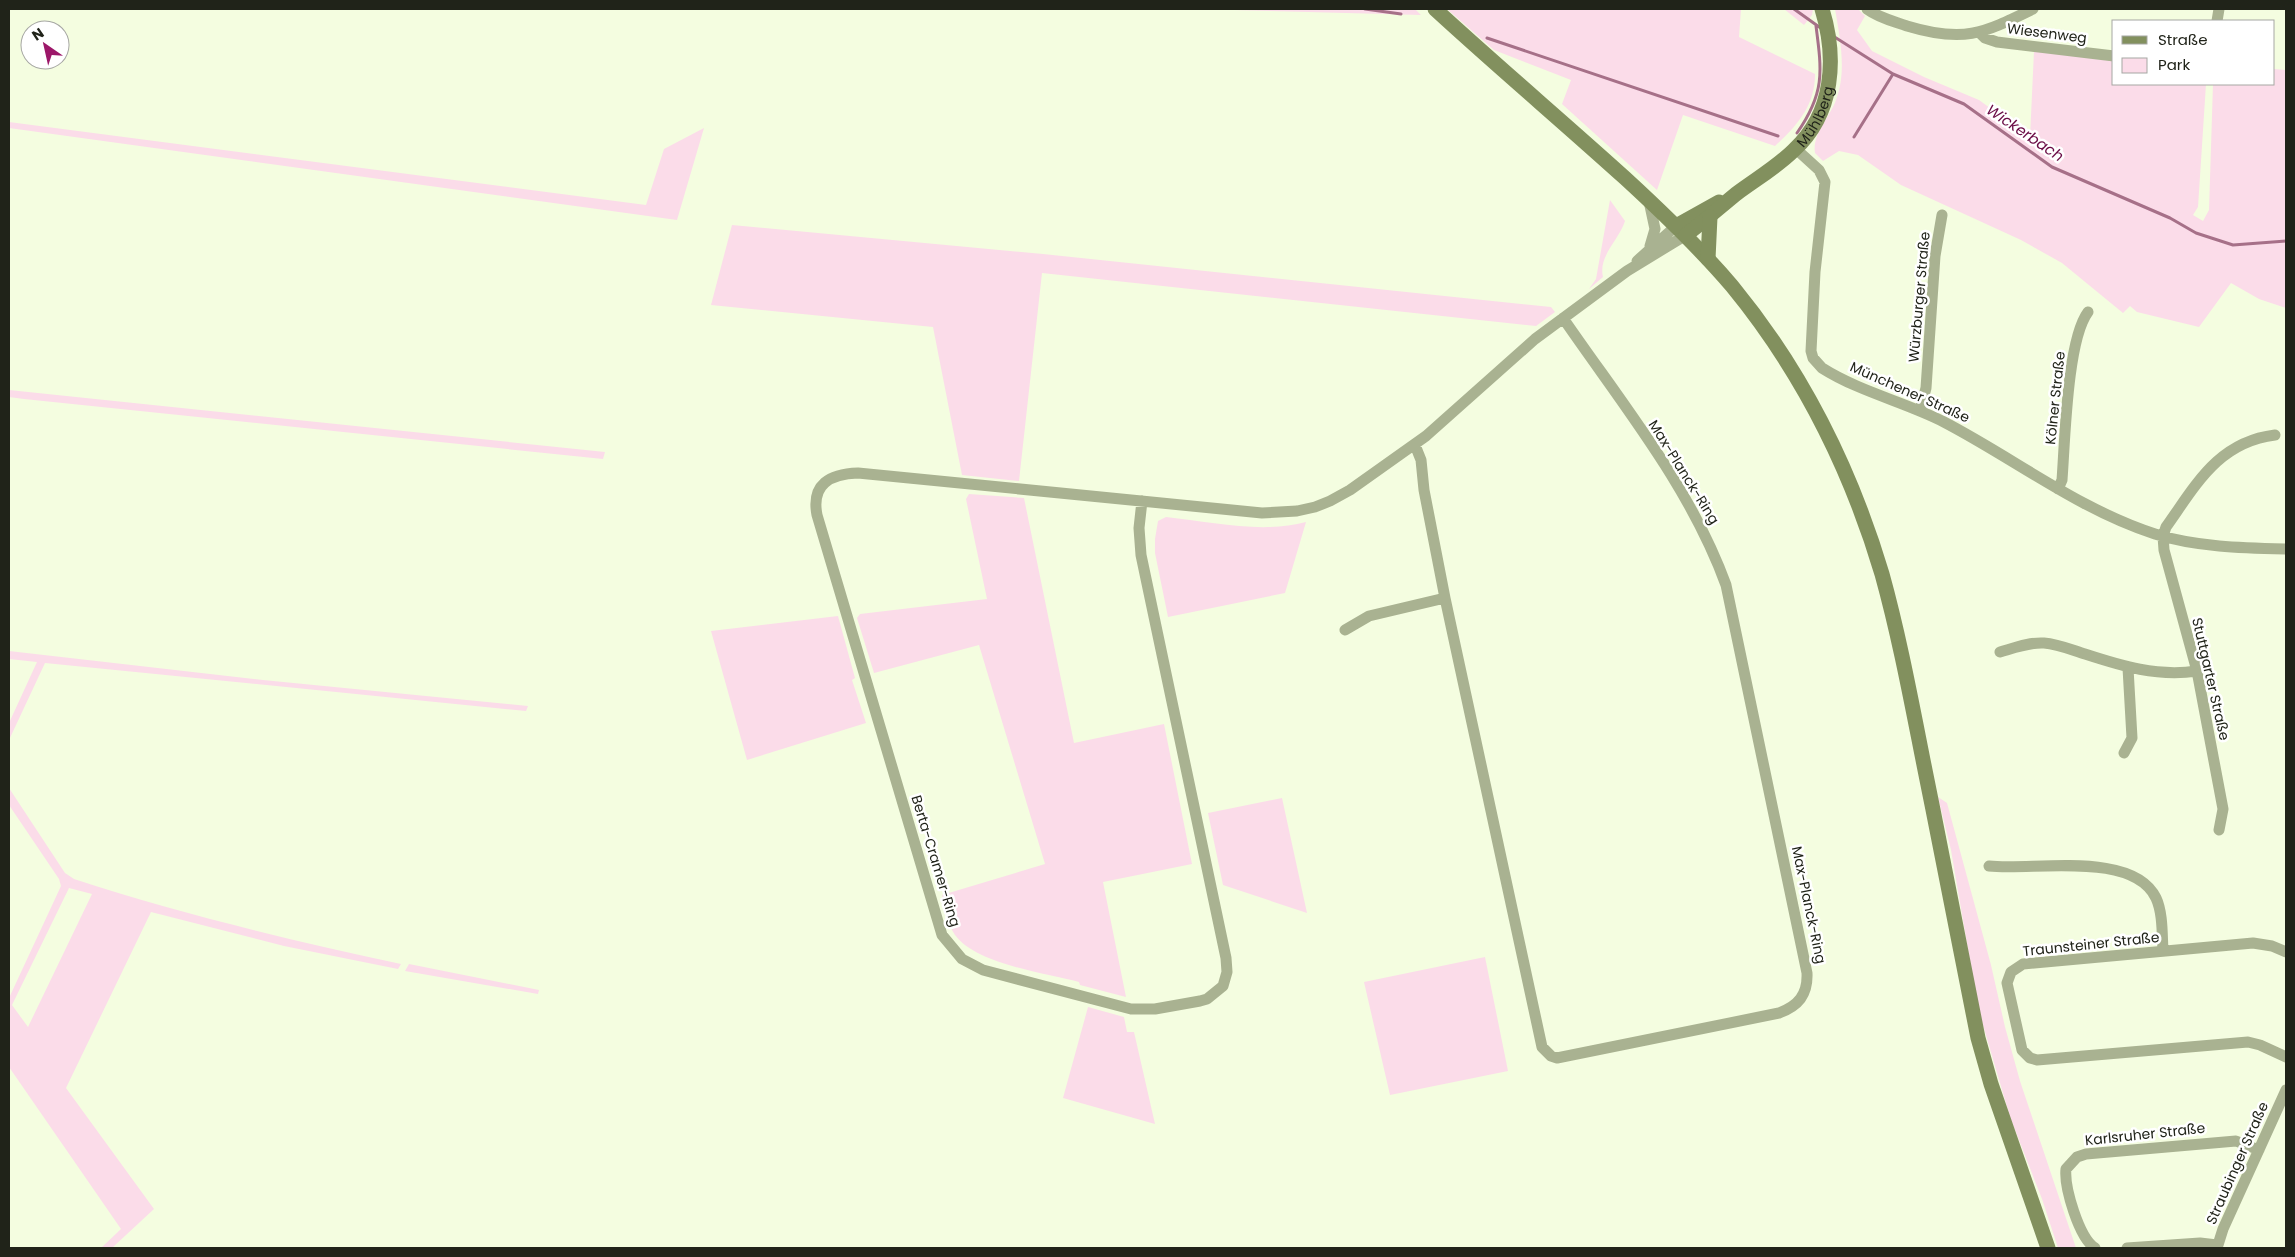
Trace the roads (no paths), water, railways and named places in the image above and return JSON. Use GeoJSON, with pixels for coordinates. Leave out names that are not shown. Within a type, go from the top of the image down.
{"type":"FeatureCollection","features":[{"type":"Feature","properties":{"kind":"main road"},"geometry":{"type":"LineString","coordinates":[[1435,9],[1648,199],[1708,259],[1755,316],[1805,392],[1848,477],[1872,544],[1901,650],[1978,1038],[1990,1084],[2048,1248]]}},
{"type":"Feature","properties":{"kind":"main road","name":"Mühlberg"},"geometry":{"type":"LineString","coordinates":[[1681,230],[1710,217],[1736,194],[1796,149],[1806,137],[1822,110],[1832,72],[1832,51],[1823,13]]}},
{"type":"Feature","properties":{"kind":"main road","name":"Mühlberg"},"geometry":{"type":"LineString","coordinates":[[1681,230],[1694,214],[1736,194]]}},
{"type":"Feature","properties":{"kind":"main road"},"geometry":{"type":"LineString","coordinates":[[1708,259],[1710,217]]}},
{"type":"Feature","properties":{"kind":"street"},"geometry":{"type":"LineString","coordinates":[[1868,9],[1888,20],[1932,33],[1980,33],[2033,9]]}},
{"type":"Feature","properties":{"kind":"street","name":"Wiesenweg"},"geometry":{"type":"LineString","coordinates":[[1980,33],[1985,38],[1997,42],[2112,56]]}},
{"type":"Feature","properties":{"kind":"street","name":"Münchener Straße"},"geometry":{"type":"LineString","coordinates":[[1796,149],[1819,170],[1824,178],[1826,188],[1815,272],[1811,335],[1813,358],[1828,372],[1920,411],[1970,436],[2058,489],[2108,516],[2163,536],[2220,546],[2286,549]]}},
{"type":"Feature","properties":{"kind":"street"},"geometry":{"type":"LineString","coordinates":[[1648,199],[1655,229],[1649,248]]}},
{"type":"Feature","properties":{"kind":"street","name":"Würzburger Straße"},"geometry":{"type":"LineString","coordinates":[[1920,411],[1926,388],[1934,263],[1942,215]]}},
{"type":"Feature","properties":{"kind":"street"},"geometry":{"type":"LineString","coordinates":[[1627,271],[1649,248],[1681,230]]}},
{"type":"Feature","properties":{"kind":"street"},"geometry":{"type":"LineString","coordinates":[[1414,445],[1437,427],[1506,363],[1681,230]]}},
{"type":"Feature","properties":{"kind":"street","name":"Kölner Straße"},"geometry":{"type":"LineString","coordinates":[[2058,489],[2062,480],[2074,351],[2083,318],[2088,312]]}},
{"type":"Feature","properties":{"kind":"street","name":"Max-Planck-Ring"},"geometry":{"type":"LineString","coordinates":[[1414,445],[1421,460],[1424,490],[1445,598],[1539,1038],[1546,1052],[1556,1058],[1779,1013],[1798,1003],[1808,984],[1807,973],[1726,585],[1707,536],[1692,507],[1563,318]]}},
{"type":"Feature","properties":{"kind":"street"},"geometry":{"type":"LineString","coordinates":[[2163,536],[2166,527],[2206,470],[2242,444],[2258,437],[2275,434]]}},
{"type":"Feature","properties":{"kind":"street","name":"Berta-Cramer-Ring"},"geometry":{"type":"LineString","coordinates":[[1142,501],[1139,528],[1142,555],[1210,875],[1227,972],[1223,986],[1207,999],[1142,1010],[1111,1004],[983,970],[962,959],[942,935],[820,528],[815,501],[819,490],[829,479],[844,473],[858,473],[1142,501],[1262,513],[1297,511],[1314,507],[1339,497],[1414,445]]}},
{"type":"Feature","properties":{"kind":"street","name":"Stuttgarter Straße"},"geometry":{"type":"LineString","coordinates":[[2163,536],[2164,550],[2197,671],[2223,809],[2219,830]]}},
{"type":"Feature","properties":{"kind":"street"},"geometry":{"type":"LineString","coordinates":[[1345,630],[1369,616],[1445,598]]}},
{"type":"Feature","properties":{"kind":"street"},"geometry":{"type":"LineString","coordinates":[[2000,652],[2032,644],[2048,643],[2128,668],[2168,674],[2197,671]]}},
{"type":"Feature","properties":{"kind":"street"},"geometry":{"type":"LineString","coordinates":[[2124,753],[2132,738],[2128,668]]}},
{"type":"Feature","properties":{"kind":"street"},"geometry":{"type":"LineString","coordinates":[[1990,866],[2018,868],[2081,865],[2132,876],[2149,888],[2157,900],[2163,951]]}},
{"type":"Feature","properties":{"kind":"street","name":"Traunsteiner Straße"},"geometry":{"type":"LineString","coordinates":[[2286,952],[2272,946],[2253,943],[2163,951],[2023,964],[2017,967],[2008,977],[2022,1050],[2030,1058],[2037,1060],[2248,1042],[2260,1044],[2286,1056]]}},
{"type":"Feature","properties":{"kind":"street","name":"Straubinger Straße"},"geometry":{"type":"LineString","coordinates":[[2217,1247],[2286,1090]]}},
{"type":"Feature","properties":{"kind":"street","name":"Karlsruher Straße"},"geometry":{"type":"LineString","coordinates":[[2094,1248],[2084,1237],[2066,1185],[2066,1169],[2077,1157],[2086,1154],[2236,1141],[2259,1150]]}},
{"type":"Feature","properties":{"kind":"street"},"geometry":{"type":"LineString","coordinates":[[2127,1248],[2200,1242],[2217,1247]]}},
{"type":"Feature","properties":{"kind":"waterway"},"geometry":{"type":"LineString","coordinates":[[1365,9],[1401,14]]}},
{"type":"Feature","properties":{"kind":"waterway","name":"Wickerbach"},"geometry":{"type":"LineString","coordinates":[[1794,9],[1822,29]]}},
{"type":"Feature","properties":{"kind":"waterway"},"geometry":{"type":"LineString","coordinates":[[1797,133],[1813,106],[1817,94],[1820,56],[1816,26]]}},
{"type":"Feature","properties":{"kind":"waterway","name":"Wickerbach"},"geometry":{"type":"LineString","coordinates":[[1833,36],[1893,74],[1964,104],[2052,167],[2170,218],[2196,233],[2233,245],[2286,241]]}},
{"type":"Feature","properties":{"kind":"waterway"},"geometry":{"type":"LineString","coordinates":[[1487,38],[1778,136]]}},
{"type":"Feature","properties":{"kind":"waterway"},"geometry":{"type":"LineString","coordinates":[[1854,137],[1893,74]]}}]}
